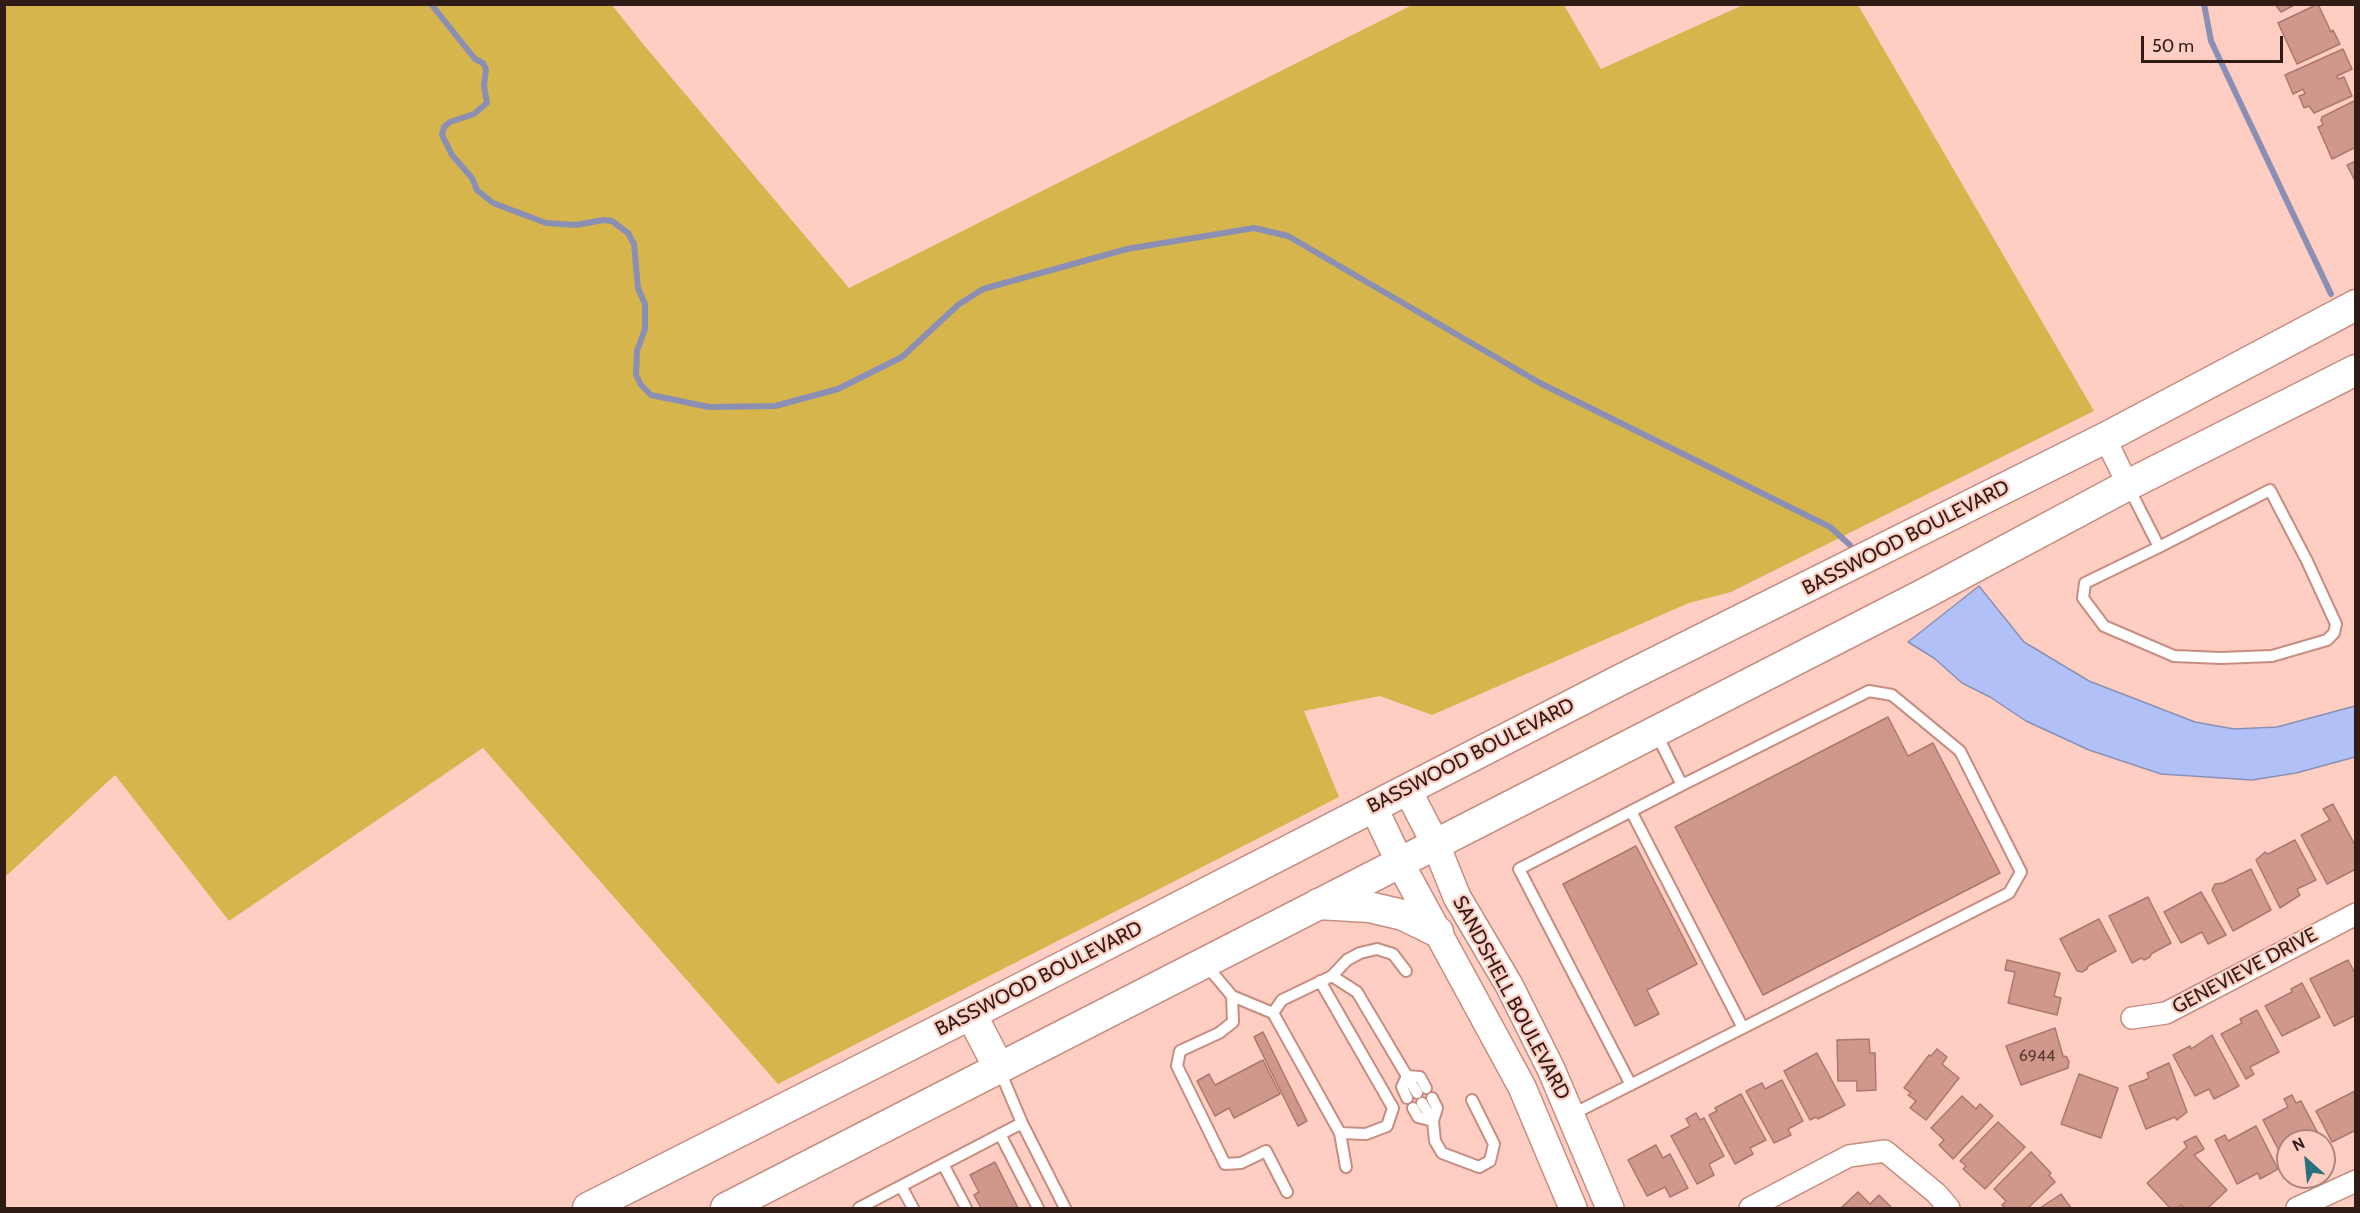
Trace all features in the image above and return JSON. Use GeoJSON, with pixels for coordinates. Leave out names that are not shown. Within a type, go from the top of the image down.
{"type":"FeatureCollection","features":[{"type":"Feature","properties":{"kind":"main road","name":"BASSWOOD BOULEVARD"},"geometry":{"type":"LineString","coordinates":[[588,1209],[1372,806],[2105,438],[2355,305]]}},
{"type":"Feature","properties":{"kind":"main road"},"geometry":{"type":"LineString","coordinates":[[742,1205],[999,1068],[1924,594],[2128,485],[2355,370]]}},
{"type":"Feature","properties":{"kind":"main road"},"geometry":{"type":"LineString","coordinates":[[1318,904],[1369,907],[1403,915],[1437,932]]}},
{"type":"Feature","properties":{"kind":"main road"},"geometry":{"type":"LineString","coordinates":[[971,1014],[999,1068]]}},
{"type":"Feature","properties":{"kind":"street"},"geometry":{"type":"LineString","coordinates":[[2105,438],[2128,485]]}},
{"type":"Feature","properties":{"kind":"street","name":"SANDSHELL BOULEVARD"},"geometry":{"type":"LineString","coordinates":[[1407,789],[1436,845],[1457,897],[1509,985],[1551,1069],[1610,1209]]}},
{"type":"Feature","properties":{"kind":"street","name":"SANDSHELL BOULEVARD"},"geometry":{"type":"LineString","coordinates":[[1372,806],[1437,932],[1522,1087],[1573,1209]]}},
{"type":"Feature","properties":{"kind":"street","name":"GENEVIEVE DRIVE"},"geometry":{"type":"LineString","coordinates":[[2132,1018],[2166,1013],[2355,914]]}},
{"type":"Feature","properties":{"kind":"street"},"geometry":{"type":"LineString","coordinates":[[1750,1209],[1849,1156],[1885,1151],[1936,1193],[1949,1209]]}},
{"type":"Feature","properties":{"kind":"street"},"geometry":{"type":"LineString","coordinates":[[2297,1209],[2355,1181]]}},
{"type":"Feature","properties":{"kind":"lane"},"geometry":{"type":"LineString","coordinates":[[2128,485],[2158,547]]}},
{"type":"Feature","properties":{"kind":"lane"},"geometry":{"type":"LineString","coordinates":[[2270,490],[2307,561],[2336,624],[2334,633],[2326,640],[2272,656],[2221,658],[2174,656],[2104,626],[2083,598],[2085,583],[2158,547],[2270,490]]}},
{"type":"Feature","properties":{"kind":"lane"},"geometry":{"type":"LineString","coordinates":[[1571,1115],[1631,1085],[2009,893],[2021,872],[1960,751],[1892,695],[1869,691],[1518,869],[1631,1085]]}},
{"type":"Feature","properties":{"kind":"lane"},"geometry":{"type":"LineString","coordinates":[[1655,732],[1682,785]]}},
{"type":"Feature","properties":{"kind":"lane"},"geometry":{"type":"LineString","coordinates":[[1631,811],[1743,1028]]}},
{"type":"Feature","properties":{"kind":"lane"},"geometry":{"type":"LineString","coordinates":[[1273,1013],[1282,1000],[1332,976],[1354,957],[1377,950],[1393,954],[1406,971]]}},
{"type":"Feature","properties":{"kind":"lane"},"geometry":{"type":"LineString","coordinates":[[1204,963],[1232,996],[1273,1013],[1340,1133],[1346,1167]]}},
{"type":"Feature","properties":{"kind":"lane"},"geometry":{"type":"LineString","coordinates":[[1332,976],[1357,992],[1420,1098],[1437,1108],[1433,1121],[1435,1141],[1442,1153],[1479,1167],[1490,1161],[1494,1144],[1472,1100]]}},
{"type":"Feature","properties":{"kind":"lane"},"geometry":{"type":"LineString","coordinates":[[1320,981],[1393,1108],[1387,1126],[1366,1134],[1340,1133]]}},
{"type":"Feature","properties":{"kind":"lane"},"geometry":{"type":"LineString","coordinates":[[1232,996],[1233,1022],[1212,1037],[1180,1051],[1177,1066],[1226,1164],[1241,1163],[1266,1151],[1287,1192]]}},
{"type":"Feature","properties":{"kind":"lane"},"geometry":{"type":"LineString","coordinates":[[999,1068],[1022,1123],[1065,1209]]}},
{"type":"Feature","properties":{"kind":"lane"},"geometry":{"type":"LineString","coordinates":[[1420,1098],[1418,1117],[1433,1121]]}},
{"type":"Feature","properties":{"kind":"lane"},"geometry":{"type":"LineString","coordinates":[[859,1209],[1022,1123]]}},
{"type":"Feature","properties":{"kind":"lane"},"geometry":{"type":"LineString","coordinates":[[1000,1134],[1038,1209]]}},
{"type":"Feature","properties":{"kind":"lane"},"geometry":{"type":"LineString","coordinates":[[943,1164],[966,1209]]}},
{"type":"Feature","properties":{"kind":"lane"},"geometry":{"type":"LineString","coordinates":[[902,1186],[913,1209]]}},
{"type":"Feature","properties":{"kind":"shaded area"},"geometry":{"type":"Polygon","coordinates":[[[5,4],[612,5],[849,288],[1412,5],[1564,5],[1601,69],[1743,5],[1858,5],[2094,411],[1731,592],[1689,603],[1432,715],[1380,696],[1304,711],[1339,797],[778,1084],[483,748],[229,921],[115,775],[5,877],[5,4]]]}},
{"type":"Feature","properties":{"kind":"water"},"geometry":{"type":"Polygon","coordinates":[[[1979,586],[2024,642],[2089,681],[2195,722],[2234,729],[2277,727],[2355,706],[2355,757],[2296,773],[2252,780],[2161,774],[2089,750],[2026,721],[1990,697],[1962,683],[1934,658],[1908,642],[1979,586]]]}},
{"type":"Feature","properties":{"kind":"building"},"geometry":{"type":"Polygon","coordinates":[[[2275,4],[2296,4],[2281,12],[2275,4]]]}},
{"type":"Feature","properties":{"kind":"building"},"geometry":{"type":"Polygon","coordinates":[[[2318,4],[2331,32],[2333,30],[2340,44],[2297,64],[2278,23],[2318,4]]]}},
{"type":"Feature","properties":{"kind":"building"},"geometry":{"type":"Polygon","coordinates":[[[2343,49],[2352,69],[2337,76],[2338,79],[2344,77],[2352,96],[2314,113],[2309,106],[2304,108],[2299,96],[2305,94],[2303,89],[2293,94],[2285,75],[2343,49]]]}},
{"type":"Feature","properties":{"kind":"building"},"geometry":{"type":"Polygon","coordinates":[[[2356,100],[2356,147],[2332,159],[2318,127],[2323,125],[2322,117],[2356,100]]]}},
{"type":"Feature","properties":{"kind":"building"},"geometry":{"type":"Polygon","coordinates":[[[2356,161],[2356,183],[2347,165],[2356,161]]]}},
{"type":"Feature","properties":{"kind":"building"},"geometry":{"type":"Polygon","coordinates":[[[1888,717],[1908,756],[1933,743],[2000,873],[1763,995],[1675,827],[1888,717]]]}},
{"type":"Feature","properties":{"kind":"building"},"geometry":{"type":"Polygon","coordinates":[[[2333,804],[2356,847],[2356,869],[2327,884],[2301,835],[2330,820],[2323,809],[2333,804]]]}},
{"type":"Feature","properties":{"kind":"building"},"geometry":{"type":"Polygon","coordinates":[[[2295,840],[2316,880],[2297,889],[2300,895],[2280,908],[2256,860],[2265,852],[2268,854],[2295,840]]]}},
{"type":"Feature","properties":{"kind":"building"},"geometry":{"type":"Polygon","coordinates":[[[1636,846],[1697,964],[1647,990],[1659,1014],[1635,1026],[1563,884],[1636,846]]]}},
{"type":"Feature","properties":{"kind":"building"},"geometry":{"type":"Polygon","coordinates":[[[2251,869],[2271,910],[2233,931],[2212,890],[2215,884],[2223,883],[2251,869]]]}},
{"type":"Feature","properties":{"kind":"building"},"geometry":{"type":"Polygon","coordinates":[[[2201,892],[2226,935],[2208,944],[2202,932],[2181,943],[2164,912],[2201,892]]]}},
{"type":"Feature","properties":{"kind":"building"},"geometry":{"type":"Polygon","coordinates":[[[2148,897],[2171,943],[2151,954],[2150,957],[2144,960],[2141,958],[2132,963],[2109,916],[2148,897]]]}},
{"type":"Feature","properties":{"kind":"building"},"geometry":{"type":"Polygon","coordinates":[[[2099,919],[2116,951],[2088,966],[2082,972],[2077,971],[2060,939],[2099,919]]]}},
{"type":"Feature","properties":{"kind":"building"},"geometry":{"type":"Polygon","coordinates":[[[2007,960],[2060,973],[2054,996],[2061,998],[2057,1015],[2008,1003],[2015,972],[2005,970],[2007,960]]]}},
{"type":"Feature","properties":{"kind":"building"},"geometry":{"type":"Polygon","coordinates":[[[2348,960],[2356,975],[2356,1015],[2334,1026],[2310,979],[2348,960]]]}},
{"type":"Feature","properties":{"kind":"building"},"geometry":{"type":"Polygon","coordinates":[[[2302,983],[2320,1017],[2282,1036],[2265,1006],[2292,992],[2291,989],[2302,983]]]}},
{"type":"Feature","properties":{"kind":"building"},"geometry":{"type":"Polygon","coordinates":[[[2257,1010],[2279,1052],[2250,1067],[2254,1074],[2246,1079],[2221,1034],[2242,1023],[2240,1019],[2257,1010]]]}},
{"type":"Feature","properties":{"kind":"building"},"geometry":{"type":"Polygon","coordinates":[[[2055,1028],[2063,1056],[2067,1057],[2069,1062],[2068,1068],[2021,1085],[2006,1046],[2055,1028]]]}},
{"type":"Feature","properties":{"kind":"building"},"geometry":{"type":"Polygon","coordinates":[[[1263,1032],[1307,1121],[1298,1126],[1254,1037],[1263,1032]]]}},
{"type":"Feature","properties":{"kind":"building"},"geometry":{"type":"Polygon","coordinates":[[[2212,1035],[2239,1086],[2214,1099],[2209,1089],[2195,1096],[2173,1055],[2190,1046],[2191,1049],[2212,1035]]]}},
{"type":"Feature","properties":{"kind":"building"},"geometry":{"type":"Polygon","coordinates":[[[1869,1039],[1870,1053],[1875,1053],[1876,1090],[1857,1091],[1857,1081],[1838,1081],[1837,1040],[1869,1039]]]}},
{"type":"Feature","properties":{"kind":"building"},"geometry":{"type":"Polygon","coordinates":[[[1937,1049],[1947,1057],[1942,1064],[1959,1078],[1926,1120],[1910,1108],[1916,1101],[1908,1095],[1911,1093],[1904,1088],[1929,1055],[1931,1056],[1937,1049]]]}},
{"type":"Feature","properties":{"kind":"building"},"geometry":{"type":"Polygon","coordinates":[[[1817,1053],[1845,1105],[1818,1119],[1816,1117],[1810,1120],[1784,1071],[1817,1053]]]}},
{"type":"Feature","properties":{"kind":"building"},"geometry":{"type":"Polygon","coordinates":[[[1263,1060],[1280,1094],[1234,1118],[1229,1108],[1215,1116],[1197,1081],[1209,1074],[1215,1085],[1263,1060]]]}},
{"type":"Feature","properties":{"kind":"building"},"geometry":{"type":"Polygon","coordinates":[[[2169,1063],[2187,1112],[2177,1120],[2175,1117],[2146,1129],[2129,1086],[2149,1078],[2147,1073],[2169,1063]]]}},
{"type":"Feature","properties":{"kind":"building"},"geometry":{"type":"Polygon","coordinates":[[[2079,1074],[2118,1088],[2101,1138],[2061,1124],[2079,1074]]]}},
{"type":"Feature","properties":{"kind":"building"},"geometry":{"type":"Polygon","coordinates":[[[1782,1080],[1803,1121],[1788,1129],[1791,1135],[1774,1143],[1746,1091],[1762,1083],[1765,1089],[1782,1080]]]}},
{"type":"Feature","properties":{"kind":"building"},"geometry":{"type":"Polygon","coordinates":[[[2355,1091],[2356,1130],[2336,1140],[2336,1129],[2325,1129],[2316,1111],[2355,1091]]]}},
{"type":"Feature","properties":{"kind":"building"},"geometry":{"type":"Polygon","coordinates":[[[1741,1094],[1766,1140],[1750,1148],[1753,1154],[1735,1164],[1709,1115],[1717,1111],[1715,1108],[1741,1094]]]}},
{"type":"Feature","properties":{"kind":"building"},"geometry":{"type":"Polygon","coordinates":[[[2292,1095],[2296,1103],[2301,1101],[2316,1129],[2276,1129],[2276,1145],[2263,1120],[2288,1107],[2284,1099],[2292,1095]]]}},
{"type":"Feature","properties":{"kind":"building"},"geometry":{"type":"Polygon","coordinates":[[[1962,1096],[1976,1109],[1980,1104],[1993,1116],[1953,1159],[1939,1145],[1944,1140],[1931,1128],[1962,1096]]]}},
{"type":"Feature","properties":{"kind":"building"},"geometry":{"type":"Polygon","coordinates":[[[1696,1113],[1700,1120],[1704,1118],[1724,1156],[1709,1164],[1714,1175],[1697,1184],[1671,1136],[1690,1126],[1686,1119],[1696,1113]]]}},
{"type":"Feature","properties":{"kind":"building"},"geometry":{"type":"Polygon","coordinates":[[[1998,1122],[2025,1147],[1985,1189],[1963,1169],[1966,1166],[1960,1161],[1998,1122]]]}},
{"type":"Feature","properties":{"kind":"building"},"geometry":{"type":"Polygon","coordinates":[[[2256,1126],[2276,1165],[2276,1170],[2260,1179],[2258,1173],[2237,1184],[2215,1140],[2225,1135],[2228,1141],[2256,1126]]]}},
{"type":"Feature","properties":{"kind":"building"},"geometry":{"type":"Polygon","coordinates":[[[2196,1136],[2204,1149],[2194,1155],[2227,1190],[2208,1208],[2184,1208],[2181,1205],[2177,1208],[2170,1208],[2147,1183],[2187,1147],[2184,1142],[2196,1136]]]}},
{"type":"Feature","properties":{"kind":"building"},"geometry":{"type":"Polygon","coordinates":[[[1656,1145],[1663,1158],[1670,1154],[1688,1188],[1670,1197],[1665,1187],[1647,1196],[1628,1160],[1656,1145]]]}},
{"type":"Feature","properties":{"kind":"building"},"geometry":{"type":"Polygon","coordinates":[[[2031,1152],[2051,1173],[2049,1175],[2055,1182],[2028,1208],[2005,1208],[2002,1205],[2006,1201],[1994,1189],[2031,1152]]]}},
{"type":"Feature","properties":{"kind":"building"},"geometry":{"type":"Polygon","coordinates":[[[995,1162],[1018,1208],[981,1208],[974,1195],[979,1192],[970,1175],[995,1162]]]}},
{"type":"Feature","properties":{"kind":"building"},"geometry":{"type":"Polygon","coordinates":[[[1858,1192],[1870,1204],[1879,1195],[1892,1208],[1841,1208],[1858,1192]]]}},
{"type":"Feature","properties":{"kind":"building"},"geometry":{"type":"Polygon","coordinates":[[[2061,1194],[2071,1208],[2040,1208],[2061,1194]]]}},
{"type":"Feature","properties":{"kind":"waterway"},"geometry":{"type":"LineString","coordinates":[[431,4],[475,59],[483,63],[486,69],[484,86],[487,103],[474,114],[450,122],[444,127],[442,135],[452,155],[472,178],[477,190],[493,203],[546,223],[576,225],[603,220],[612,221],[628,233],[634,244],[638,288],[645,304],[645,329],[637,351],[636,375],[641,385],[651,395],[709,407],[775,406],[838,389],[902,357],[958,305],[983,289],[1127,249],[1254,228],[1288,236],[1540,383],[1830,527],[1850,545]]}},
{"type":"Feature","properties":{"kind":"waterway"},"geometry":{"type":"LineString","coordinates":[[2204,4],[2211,41],[2331,294]]}}]}
